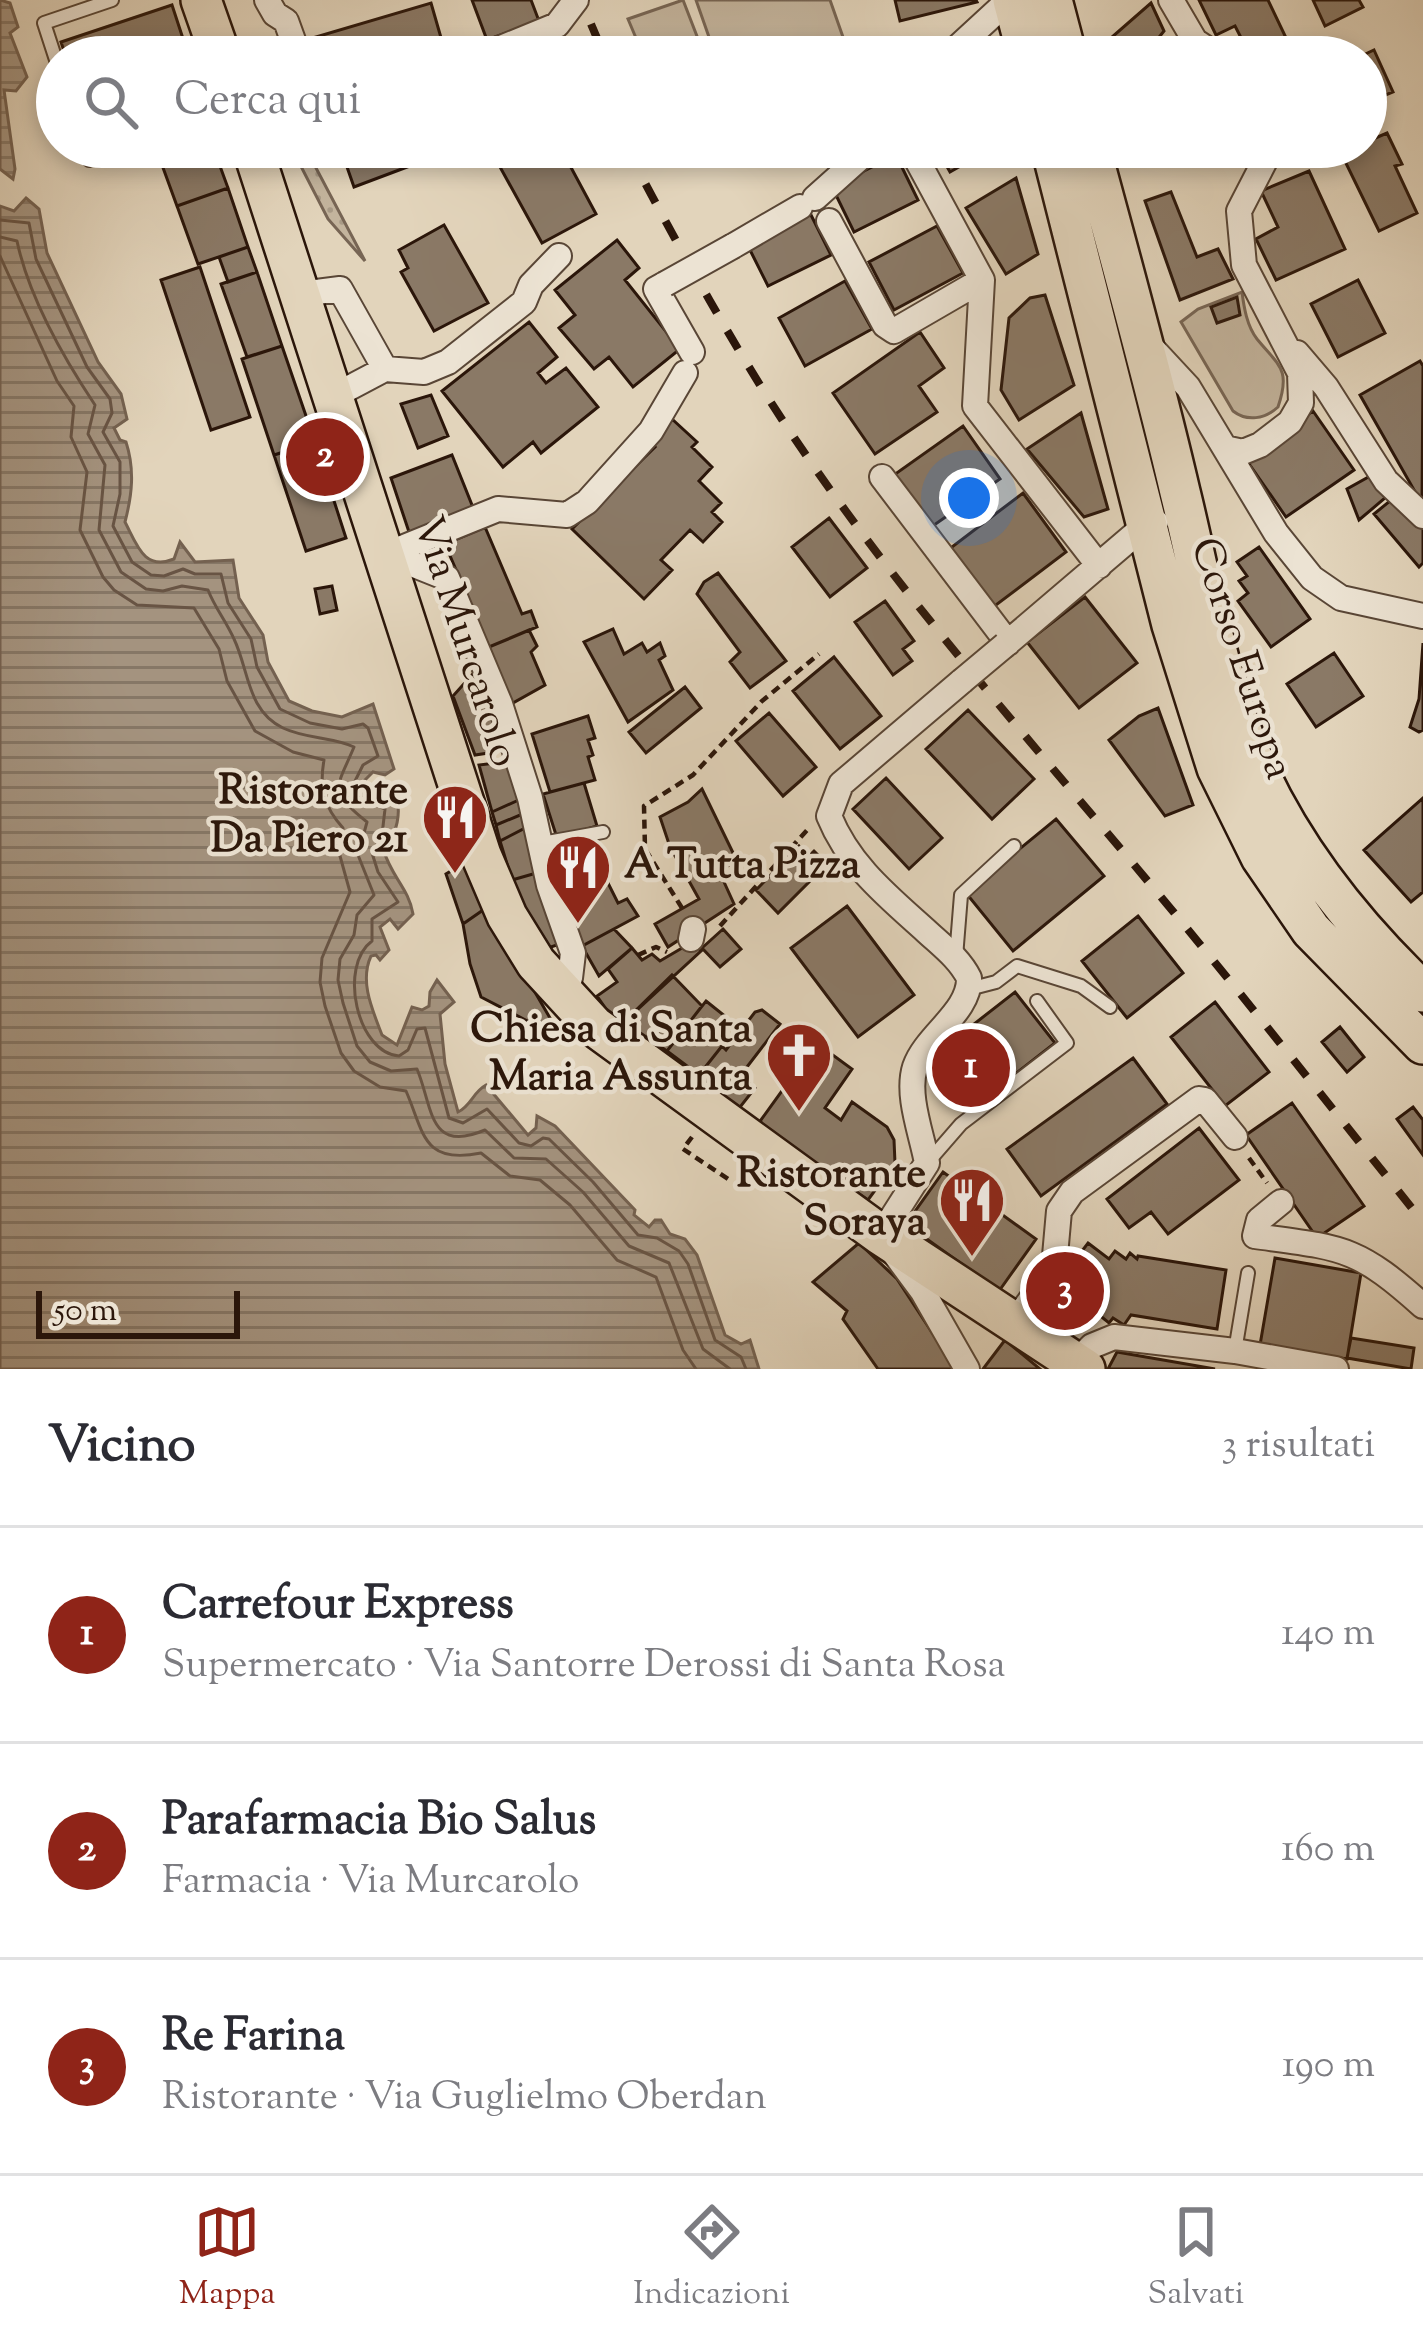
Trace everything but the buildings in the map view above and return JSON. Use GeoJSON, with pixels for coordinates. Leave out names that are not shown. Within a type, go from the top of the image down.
{"type":"FeatureCollection","features":[{"type":"Feature","properties":{"kind":"main road"},"geometry":{"type":"LineString","coordinates":[[201,0],[214,36]]}},
{"type":"Feature","properties":{"kind":"main road"},"geometry":{"type":"LineString","coordinates":[[1011,0],[1022,36]]}},
{"type":"Feature","properties":{"kind":"main road"},"geometry":{"type":"LineString","coordinates":[[1052,0],[1061,36]]}},
{"type":"Feature","properties":{"kind":"main road","name":"Via Murcarolo"},"geometry":{"type":"LineString","coordinates":[[259,168],[482,855],[507,916],[536,963],[609,1047],[1080,1366]]}},
{"type":"Feature","properties":{"kind":"main road","name":"Corso Europa"},"geometry":{"type":"LineString","coordinates":[[1057,168],[1172,625],[1217,768],[1262,857],[1311,930],[1423,1044]]}},
{"type":"Feature","properties":{"kind":"main road","name":"Corso Europa"},"geometry":{"type":"LineString","coordinates":[[1096,168],[1231,700],[1260,773],[1294,835],[1339,901],[1423,992]]}},
{"type":"Feature","properties":{"kind":"street"},"geometry":{"type":"LineString","coordinates":[[267,0],[275,14],[288,11]]}},
{"type":"Feature","properties":{"kind":"street"},"geometry":{"type":"LineString","coordinates":[[548,0],[557,25]]}},
{"type":"Feature","properties":{"kind":"street"},"geometry":{"type":"LineString","coordinates":[[530,36],[557,25],[576,0]]}},
{"type":"Feature","properties":{"kind":"street"},"geometry":{"type":"LineString","coordinates":[[971,36],[1011,0]]}},
{"type":"Feature","properties":{"kind":"street"},"geometry":{"type":"LineString","coordinates":[[1171,0],[1192,36]]}},
{"type":"Feature","properties":{"kind":"street"},"geometry":{"type":"LineString","coordinates":[[387,554],[498,509],[567,515],[587,502],[651,431],[689,363],[656,289],[807,202],[847,168]]}},
{"type":"Feature","properties":{"kind":"street"},"geometry":{"type":"LineString","coordinates":[[921,168],[982,280],[975,406],[1099,566]]}},
{"type":"Feature","properties":{"kind":"street"},"geometry":{"type":"LineString","coordinates":[[1229,449],[1243,452],[1260,445],[1290,422],[1301,403],[1300,373],[1244,265],[1239,211],[1261,168]]}},
{"type":"Feature","properties":{"kind":"street"},"geometry":{"type":"LineString","coordinates":[[830,221],[885,325],[894,331],[982,280]]}},
{"type":"Feature","properties":{"kind":"street"},"geometry":{"type":"LineString","coordinates":[[334,396],[386,369],[424,372],[448,362],[524,302],[531,285],[559,256]]}},
{"type":"Feature","properties":{"kind":"street"},"geometry":{"type":"LineString","coordinates":[[301,294],[340,289],[386,369]]}},
{"type":"Feature","properties":{"kind":"street"},"geometry":{"type":"LineString","coordinates":[[1098,327],[1125,337],[1142,337],[1188,386],[1276,532],[1325,590],[1341,598],[1423,616]]}},
{"type":"Feature","properties":{"kind":"street"},"geometry":{"type":"LineString","coordinates":[[1288,348],[1302,356],[1326,387],[1386,481],[1423,516]]}},
{"type":"Feature","properties":{"kind":"street"},"geometry":{"type":"LineString","coordinates":[[882,477],[1006,644]]}},
{"type":"Feature","properties":{"kind":"street","name":"Corso Europa"},"geometry":{"type":"LineString","coordinates":[[1147,524],[1185,513]]}},
{"type":"Feature","properties":{"kind":"street"},"geometry":{"type":"LineString","coordinates":[[967,1369],[922,1292],[881,1235],[927,1163],[913,1096],[914,1070],[969,989],[969,978],[956,958],[867,878],[845,852],[829,816],[841,784],[1147,524]]}},
{"type":"Feature","properties":{"kind":"street"},"geometry":{"type":"LineString","coordinates":[[387,554],[447,578],[500,704],[542,843],[549,885],[573,953],[570,978],[559,991]]}},
{"type":"Feature","properties":{"kind":"street"},"geometry":{"type":"LineString","coordinates":[[1015,1322],[1054,1267],[1059,1211],[1072,1192],[1199,1099],[1205,1100],[1235,1137]]}},
{"type":"Feature","properties":{"kind":"street"},"geometry":{"type":"LineString","coordinates":[[1281,1202],[1259,1220],[1256,1235],[1338,1247],[1364,1258],[1423,1306]]}},
{"type":"Feature","properties":{"kind":"street"},"geometry":{"type":"LineString","coordinates":[[1080,1366],[1092,1346],[1114,1337],[1336,1369]]}},
{"type":"Feature","properties":{"kind":"lane"},"geometry":{"type":"LineString","coordinates":[[48,36],[44,23],[112,0]]}},
{"type":"Feature","properties":{"kind":"lane"},"geometry":{"type":"LineString","coordinates":[[542,843],[603,832]]}},
{"type":"Feature","properties":{"kind":"lane"},"geometry":{"type":"LineString","coordinates":[[956,958],[961,895],[1014,846]]}},
{"type":"Feature","properties":{"kind":"lane"},"geometry":{"type":"LineString","coordinates":[[969,989],[996,982],[1017,966],[1082,986],[1110,1007]]}},
{"type":"Feature","properties":{"kind":"lane"},"geometry":{"type":"LineString","coordinates":[[927,1163],[961,1124],[1067,1043],[1037,1001]]}},
{"type":"Feature","properties":{"kind":"lane"},"geometry":{"type":"LineString","coordinates":[[952,1063],[984,1106]]}},
{"type":"Feature","properties":{"kind":"lane"},"geometry":{"type":"LineString","coordinates":[[1235,1351],[1248,1273]]}},
{"type":"Feature","properties":{"kind":"path"},"geometry":{"type":"LineString","coordinates":[[689,925],[645,849],[644,806],[693,775],[762,701],[819,654]]}},
{"type":"Feature","properties":{"kind":"path"},"geometry":{"type":"LineString","coordinates":[[638,955],[656,947],[666,953],[689,925],[726,923],[801,833],[829,816]]}},
{"type":"Feature","properties":{"kind":"path"},"geometry":{"type":"LineString","coordinates":[[709,1112],[683,1149],[728,1179]]}},
{"type":"Feature","properties":{"kind":"path"},"geometry":{"type":"LineString","coordinates":[[1235,1137],[1281,1202]]}},
{"type":"Feature","properties":{"kind":"shaded area"},"geometry":{"type":"Polygon","coordinates":[[[683,0],[697,36],[635,36],[628,19],[683,0]]]}},
{"type":"Feature","properties":{"kind":"shaded area"},"geometry":{"type":"Polygon","coordinates":[[[696,0],[830,0],[843,36],[709,36],[696,0]]]}},
{"type":"Feature","properties":{"kind":"shaded area"},"geometry":{"type":"Polygon","coordinates":[[[302,168],[316,168],[365,261],[328,219],[302,168]]]}},
{"type":"Feature","properties":{"kind":"shaded area"},"geometry":{"type":"Polygon","coordinates":[[[1242,292],[1251,328],[1283,376],[1278,407],[1256,418],[1233,411],[1181,322],[1198,309],[1242,292]]]}},
{"type":"Feature","properties":{"kind":"water"},"geometry":{"type":"Polygon","coordinates":[[[0,0],[10,3],[18,27],[10,33],[27,77],[16,91],[4,90],[13,179],[0,169],[0,0]]]}},
{"type":"Feature","properties":{"kind":"water"},"geometry":{"type":"Polygon","coordinates":[[[26,198],[39,209],[47,253],[98,362],[121,394],[127,419],[114,428],[129,452],[132,482],[125,522],[138,547],[155,562],[174,559],[180,542],[195,562],[233,560],[239,598],[263,635],[268,662],[289,701],[342,717],[373,704],[394,769],[385,775],[373,772],[365,780],[370,790],[390,793],[398,805],[395,831],[384,851],[413,914],[398,929],[390,919],[380,927],[389,950],[380,960],[371,956],[368,966],[369,996],[382,1035],[397,1045],[412,1007],[429,1006],[437,980],[454,1002],[440,1014],[445,1064],[458,1112],[486,1085],[528,1135],[536,1128],[537,1116],[555,1126],[635,1210],[634,1215],[649,1227],[661,1220],[670,1234],[685,1239],[697,1255],[725,1335],[741,1344],[750,1340],[759,1369],[0,1369],[0,206],[14,211],[26,198]]]}},
{"type":"Feature","properties":{"kind":"railway"},"geometry":{"type":"LineString","coordinates":[[591,24],[596,36]]}},
{"type":"Feature","properties":{"kind":"railway"},"geometry":{"type":"LineString","coordinates":[[637,168],[746,363],[858,528],[1423,1222]]}},
{"type":"Feature","properties":{"kind":"place","name":"Parafarmacia Bio Salus"},"geometry":{"type":"Point","coordinates":[325,457]}},
{"type":"Feature","properties":{"kind":"place","name":"Ristorante Da Piero 21"},"geometry":{"type":"Point","coordinates":[455,876]}},
{"type":"Feature","properties":{"kind":"place","name":"A Tutta Pizza"},"geometry":{"type":"Point","coordinates":[578,926]}},
{"type":"Feature","properties":{"kind":"place","name":"Carrefour Express"},"geometry":{"type":"Point","coordinates":[971,1068]}},
{"type":"Feature","properties":{"kind":"place","name":"Chiesa di Santa Maria Assunta"},"geometry":{"type":"Point","coordinates":[799,1114]}},
{"type":"Feature","properties":{"kind":"place","name":"Ristorante Soraya"},"geometry":{"type":"Point","coordinates":[972,1259]}},
{"type":"Feature","properties":{"kind":"place","name":"Re Farina"},"geometry":{"type":"Point","coordinates":[1065,1291]}}]}
